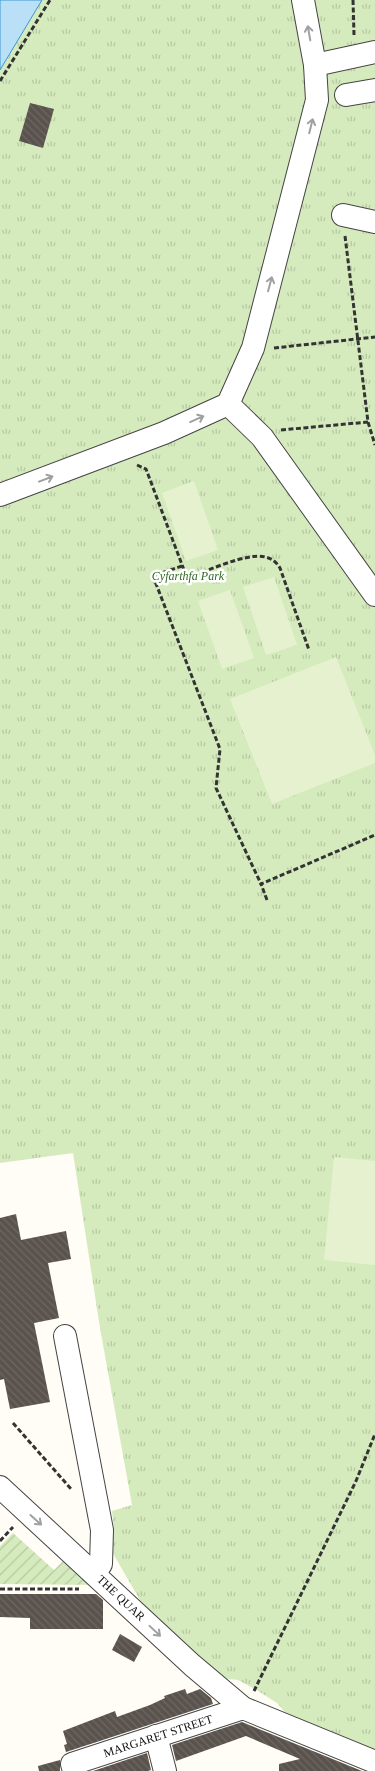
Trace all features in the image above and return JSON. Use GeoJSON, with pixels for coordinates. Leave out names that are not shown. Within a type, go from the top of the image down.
{"type":"FeatureCollection","features":[{"type":"Feature","properties":{"kind":"street"},"geometry":{"type":"LineString","coordinates":[[0,495],[164,433],[228,404],[252,348],[317,100],[315,66],[303,0]]}},
{"type":"Feature","properties":{"kind":"street"},"geometry":{"type":"LineString","coordinates":[[315,66],[375,52]]}},
{"type":"Feature","properties":{"kind":"street"},"geometry":{"type":"LineString","coordinates":[[346,95],[375,90]]}},
{"type":"Feature","properties":{"kind":"street"},"geometry":{"type":"LineString","coordinates":[[344,215],[375,222]]}},
{"type":"Feature","properties":{"kind":"street"},"geometry":{"type":"LineString","coordinates":[[228,404],[262,436],[375,595]]}},
{"type":"Feature","properties":{"kind":"street"},"geometry":{"type":"LineString","coordinates":[[65,1336],[100,1515],[100,1578]]}},
{"type":"Feature","properties":{"kind":"street","name":"THE QUAR"},"geometry":{"type":"LineString","coordinates":[[0,1487],[192,1665],[243,1708],[375,1762]]}},
{"type":"Feature","properties":{"kind":"street","name":"MARGARET STREET"},"geometry":{"type":"LineString","coordinates":[[73,1768],[156,1736],[243,1708]]}},
{"type":"Feature","properties":{"kind":"street"},"geometry":{"type":"LineString","coordinates":[[156,1736],[165,1771]]}},
{"type":"Feature","properties":{"kind":"path"},"geometry":{"type":"LineString","coordinates":[[0,81],[50,0]]}},
{"type":"Feature","properties":{"kind":"path"},"geometry":{"type":"LineString","coordinates":[[353,0],[354,38]]}},
{"type":"Feature","properties":{"kind":"path"},"geometry":{"type":"LineString","coordinates":[[344,215],[356,339],[368,422],[375,445]]}},
{"type":"Feature","properties":{"kind":"path"},"geometry":{"type":"LineString","coordinates":[[252,348],[262,350],[375,337]]}},
{"type":"Feature","properties":{"kind":"path"},"geometry":{"type":"LineString","coordinates":[[262,436],[269,431],[368,422]]}},
{"type":"Feature","properties":{"kind":"path"},"geometry":{"type":"LineString","coordinates":[[124,447],[136,465],[146,469],[187,578],[252,557],[266,556],[280,568],[309,650]]}},
{"type":"Feature","properties":{"kind":"path"},"geometry":{"type":"LineString","coordinates":[[182,566],[153,576],[220,749],[216,788],[267,900]]}},
{"type":"Feature","properties":{"kind":"path"},"geometry":{"type":"LineString","coordinates":[[261,884],[375,835]]}},
{"type":"Feature","properties":{"kind":"path"},"geometry":{"type":"LineString","coordinates":[[13,1423],[92,1512],[100,1515]]}},
{"type":"Feature","properties":{"kind":"path"},"geometry":{"type":"LineString","coordinates":[[243,1708],[255,1689],[297,1605],[356,1481],[375,1434]]}},
{"type":"Feature","properties":{"kind":"path"},"geometry":{"type":"LineString","coordinates":[[0,1588],[99,1590],[100,1578]]}},
{"type":"Feature","properties":{"kind":"green space","name":"Cyfarthfa Park"},"geometry":{"type":"Polygon","coordinates":[[[0,0],[375,0],[375,1751],[291,1719],[277,1703],[255,1689],[238,1680],[220,1678],[148,1614],[111,1550],[108,1530],[114,1529],[112,1511],[132,1505],[100,1328],[73,1153],[0,1163],[0,0]]]}},
{"type":"Feature","properties":{"kind":"green space"},"geometry":{"type":"Polygon","coordinates":[[[194,481],[218,550],[186,561],[162,493],[194,481]]]}},
{"type":"Feature","properties":{"kind":"green space"},"geometry":{"type":"Polygon","coordinates":[[[274,577],[297,645],[266,655],[243,587],[274,577]]]}},
{"type":"Feature","properties":{"kind":"green space"},"geometry":{"type":"Polygon","coordinates":[[[230,590],[254,658],[222,669],[198,601],[230,590]]]}},
{"type":"Feature","properties":{"kind":"green space"},"geometry":{"type":"Polygon","coordinates":[[[336,657],[375,755],[375,763],[272,804],[230,699],[336,657]]]}},
{"type":"Feature","properties":{"kind":"green space"},"geometry":{"type":"Polygon","coordinates":[[[334,1157],[375,1161],[375,1265],[324,1260],[334,1157]]]}},
{"type":"Feature","properties":{"kind":"green space"},"geometry":{"type":"Polygon","coordinates":[[[13,1533],[54,1570],[67,1557],[97,1585],[0,1584],[0,1546],[13,1533]]]}},
{"type":"Feature","properties":{"kind":"water"},"geometry":{"type":"Polygon","coordinates":[[[0,0],[42,0],[0,70],[0,0]]]}},
{"type":"Feature","properties":{"kind":"building"},"geometry":{"type":"Polygon","coordinates":[[[30,103],[54,109],[43,148],[19,141],[30,103]]]}},
{"type":"Feature","properties":{"kind":"building"},"geometry":{"type":"Polygon","coordinates":[[[16,1214],[21,1240],[66,1231],[71,1259],[48,1263],[59,1318],[34,1323],[50,1402],[10,1409],[4,1379],[0,1380],[0,1218],[16,1214]]]}},
{"type":"Feature","properties":{"kind":"building"},"geometry":{"type":"Polygon","coordinates":[[[0,1594],[96,1594],[103,1600],[103,1629],[30,1629],[30,1618],[0,1617],[0,1594]]]}},
{"type":"Feature","properties":{"kind":"building"},"geometry":{"type":"Polygon","coordinates":[[[120,1634],[142,1647],[134,1662],[112,1650],[120,1634]]]}},
{"type":"Feature","properties":{"kind":"building"},"geometry":{"type":"Polygon","coordinates":[[[185,1689],[187,1694],[200,1689],[211,1698],[213,1704],[66,1752],[64,1745],[67,1744],[63,1731],[115,1711],[117,1717],[150,1705],[165,1698],[164,1696],[185,1689]]]}},
{"type":"Feature","properties":{"kind":"building"},"geometry":{"type":"Polygon","coordinates":[[[242,1722],[362,1771],[279,1771],[279,1764],[300,1759],[246,1736],[176,1761],[172,1745],[242,1722]]]}},
{"type":"Feature","properties":{"kind":"building"},"geometry":{"type":"Polygon","coordinates":[[[147,1753],[151,1770],[148,1771],[93,1771],[147,1753]]]}},
{"type":"Feature","properties":{"kind":"building"},"geometry":{"type":"Polygon","coordinates":[[[60,1760],[60,1771],[39,1771],[38,1766],[60,1760]]]}}]}
